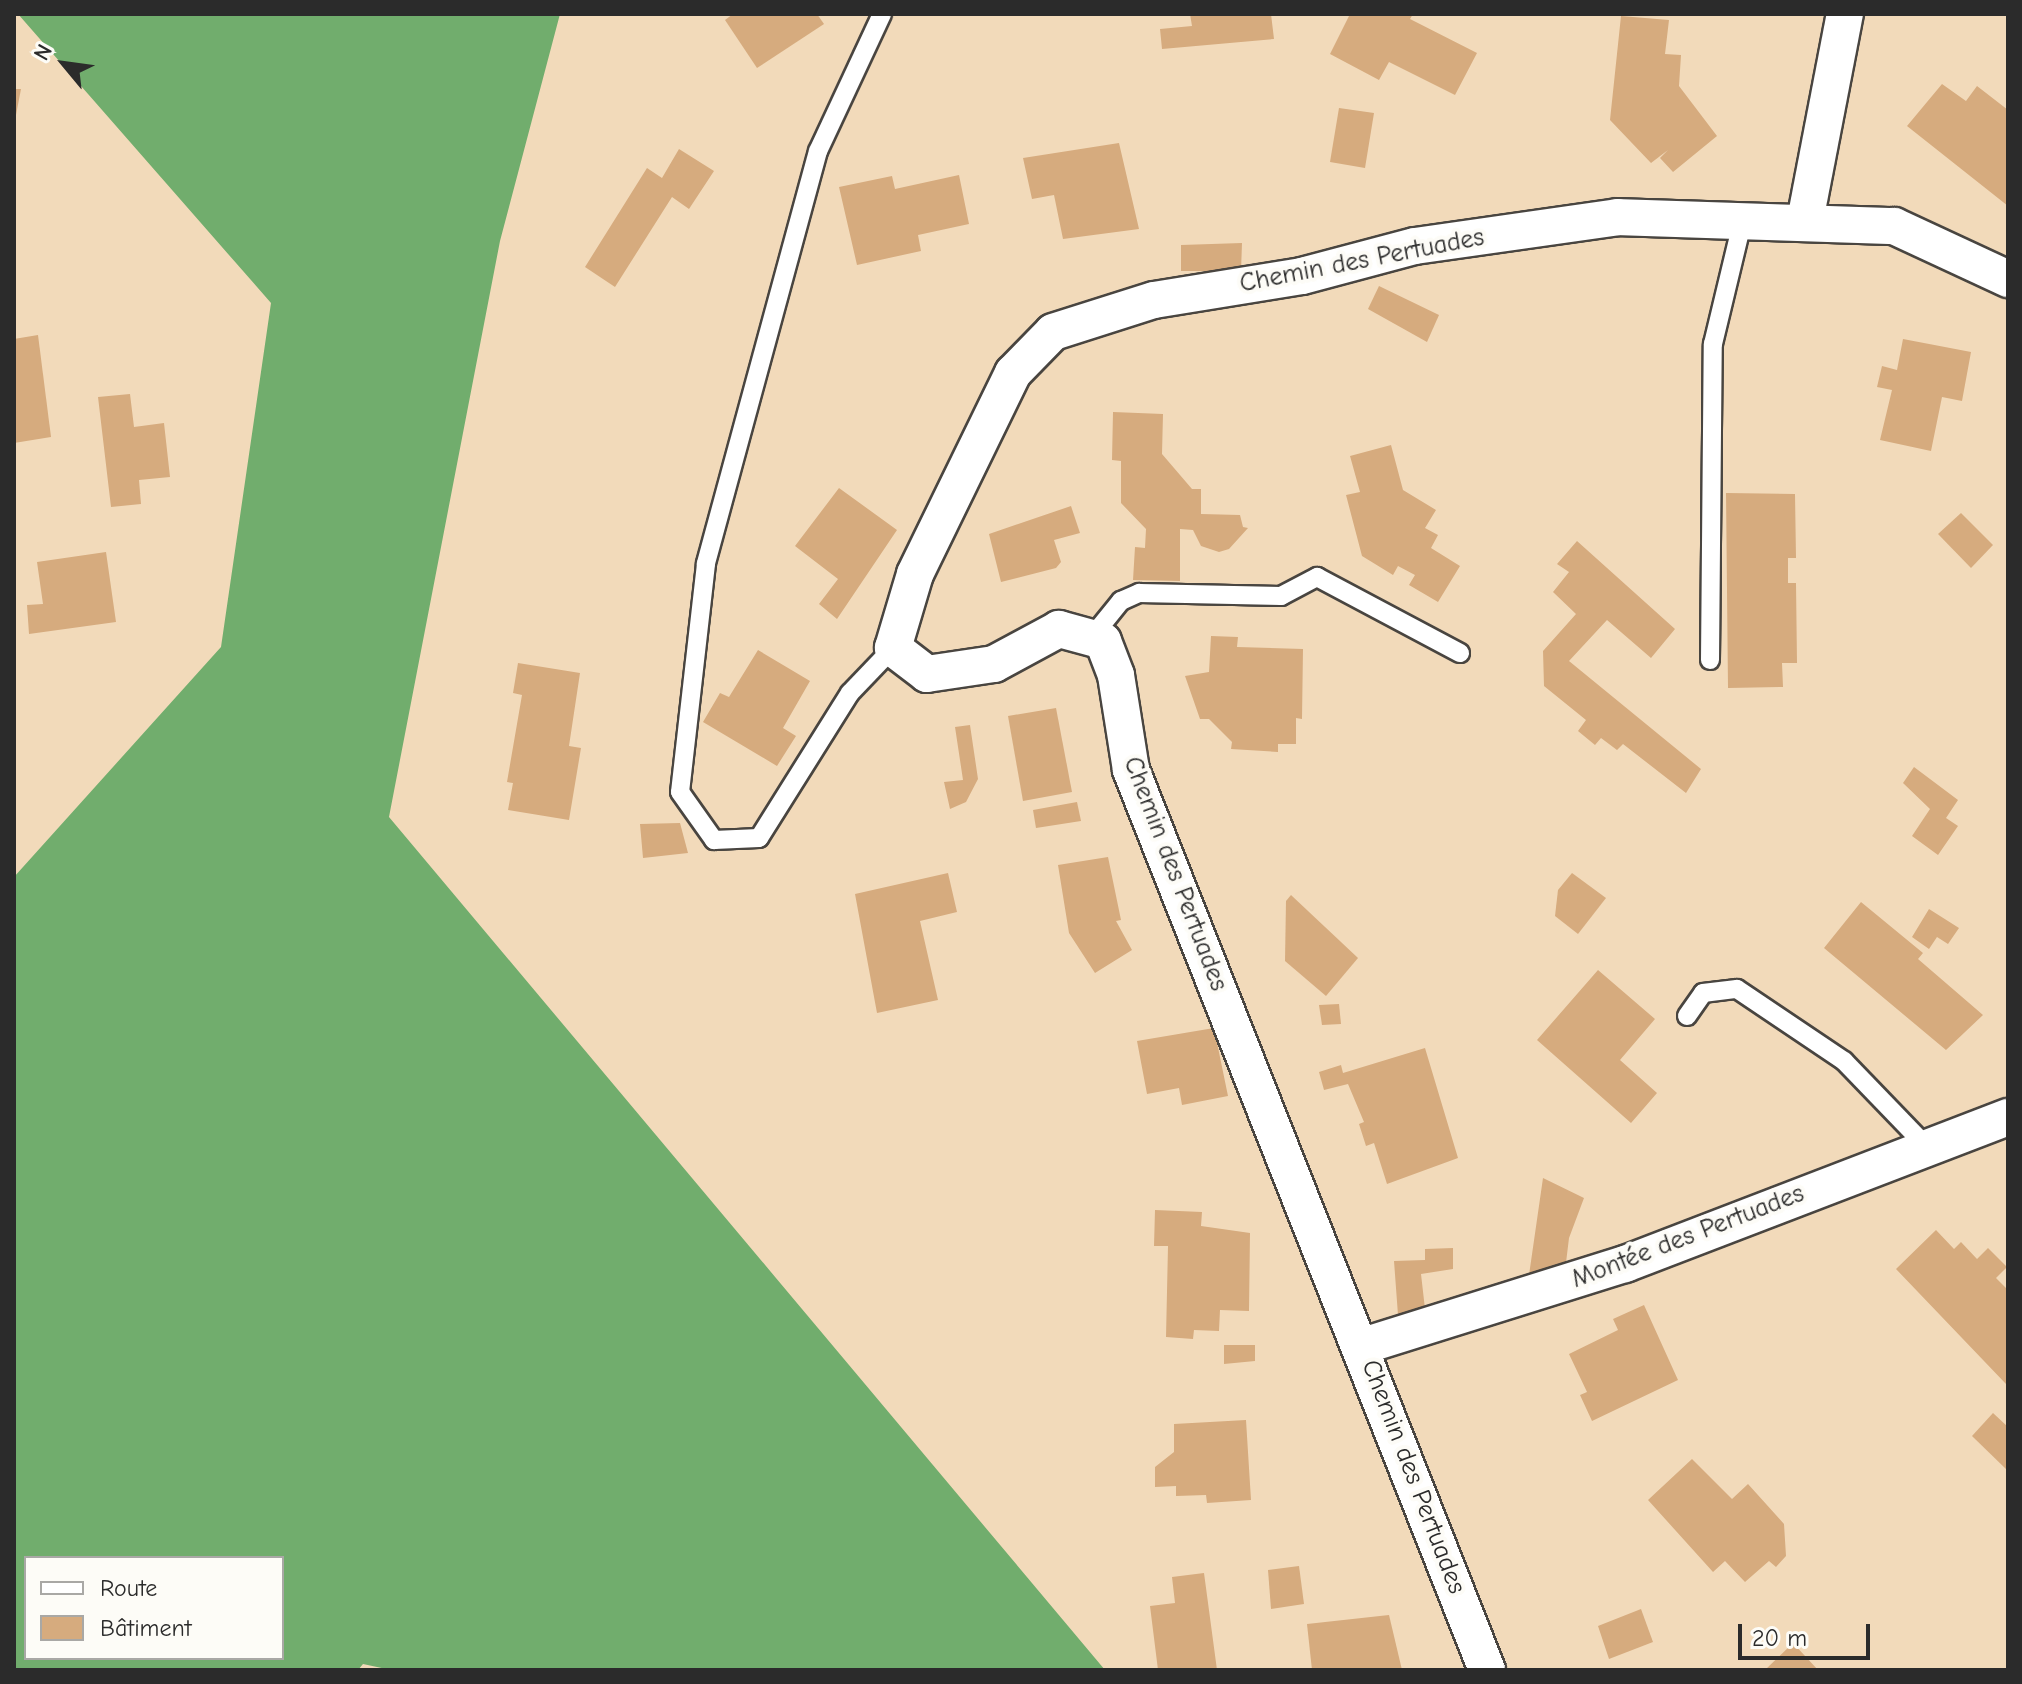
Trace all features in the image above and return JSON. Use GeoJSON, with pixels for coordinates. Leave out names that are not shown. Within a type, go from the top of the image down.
{"type":"FeatureCollection","features":[{"type":"Feature","properties":{"kind":"street"},"geometry":{"type":"LineString","coordinates":[[1805,221],[1845,14]]}},
{"type":"Feature","properties":{"kind":"street","name":"Chemin des Pertuades"},"geometry":{"type":"LineString","coordinates":[[893,648],[915,574],[1013,373],[1053,332],[1154,300],[1302,276],[1415,246],[1618,217],[1894,226],[2008,279]]}},
{"type":"Feature","properties":{"kind":"street"},"geometry":{"type":"LineString","coordinates":[[893,648],[927,674],[994,664],[1059,629],[1091,638]]}},
{"type":"Feature","properties":{"kind":"street","name":"Chemin des Pertuades"},"geometry":{"type":"LineString","coordinates":[[1091,638],[1103,641],[1116,675],[1131,770],[1363,1346],[1487,1670]]}},
{"type":"Feature","properties":{"kind":"street","name":"Montée des Pertuades"},"geometry":{"type":"LineString","coordinates":[[1363,1346],[1625,1264],[1925,1145],[2008,1117]]}},
{"type":"Feature","properties":{"kind":"lane"},"geometry":{"type":"LineString","coordinates":[[882,14],[818,151],[706,564],[680,792],[714,840],[759,838],[850,693],[893,648]]}},
{"type":"Feature","properties":{"kind":"lane"},"geometry":{"type":"LineString","coordinates":[[1710,660],[1713,344],[1743,219]]}},
{"type":"Feature","properties":{"kind":"lane"},"geometry":{"type":"LineString","coordinates":[[1091,638],[1121,601],[1139,593],[1281,596],[1317,577],[1460,653]]}},
{"type":"Feature","properties":{"kind":"lane"},"geometry":{"type":"LineString","coordinates":[[1687,1016],[1703,993],[1737,989],[1844,1061],[1925,1145]]}},
{"type":"Feature","properties":{"kind":"green space"},"geometry":{"type":"Polygon","coordinates":[[[18,14],[560,14],[500,241],[389,817],[1105,1670],[391,1670],[363,1664],[358,1670],[14,1670],[14,877],[221,647],[271,303],[18,14]]]}},
{"type":"Feature","properties":{"kind":"building"},"geometry":{"type":"Polygon","coordinates":[[[733,14],[817,14],[824,24],[757,68],[725,20],[733,14]]]}},
{"type":"Feature","properties":{"kind":"building"},"geometry":{"type":"Polygon","coordinates":[[[1190,14],[1271,14],[1274,39],[1162,49],[1160,29],[1192,26],[1190,14]]]}},
{"type":"Feature","properties":{"kind":"building"},"geometry":{"type":"Polygon","coordinates":[[[1350,14],[1413,14],[1410,19],[1477,53],[1455,95],[1389,62],[1379,80],[1330,54],[1350,14]]]}},
{"type":"Feature","properties":{"kind":"building"},"geometry":{"type":"Polygon","coordinates":[[[1621,16],[1669,20],[1665,54],[1681,55],[1679,86],[1717,136],[1673,172],[1660,158],[1668,150],[1651,163],[1610,120],[1621,16]]]}},
{"type":"Feature","properties":{"kind":"building"},"geometry":{"type":"Polygon","coordinates":[[[1942,84],[1966,101],[1977,86],[2008,110],[2008,206],[1907,126],[1942,84]]]}},
{"type":"Feature","properties":{"kind":"building"},"geometry":{"type":"Polygon","coordinates":[[[14,89],[21,89],[15,120],[14,120],[14,89]]]}},
{"type":"Feature","properties":{"kind":"building"},"geometry":{"type":"Polygon","coordinates":[[[1339,108],[1374,113],[1365,168],[1330,162],[1339,108]]]}},
{"type":"Feature","properties":{"kind":"building"},"geometry":{"type":"Polygon","coordinates":[[[1119,143],[1139,229],[1063,239],[1054,195],[1032,199],[1023,158],[1119,143]]]}},
{"type":"Feature","properties":{"kind":"building"},"geometry":{"type":"Polygon","coordinates":[[[679,149],[714,171],[689,209],[672,197],[615,287],[585,267],[647,168],[662,178],[679,149]]]}},
{"type":"Feature","properties":{"kind":"building"},"geometry":{"type":"Polygon","coordinates":[[[959,175],[969,224],[918,235],[921,251],[857,265],[839,187],[892,176],[895,189],[959,175]]]}},
{"type":"Feature","properties":{"kind":"building"},"geometry":{"type":"Polygon","coordinates":[[[1242,243],[1241,271],[1181,271],[1181,245],[1242,243]]]}},
{"type":"Feature","properties":{"kind":"building"},"geometry":{"type":"Polygon","coordinates":[[[1379,286],[1439,315],[1427,342],[1368,309],[1379,286]]]}},
{"type":"Feature","properties":{"kind":"building"},"geometry":{"type":"Polygon","coordinates":[[[38,335],[51,437],[14,443],[14,339],[38,335]]]}},
{"type":"Feature","properties":{"kind":"building"},"geometry":{"type":"Polygon","coordinates":[[[1903,339],[1971,352],[1962,401],[1942,397],[1931,451],[1880,440],[1892,390],[1877,387],[1882,366],[1897,370],[1903,339]]]}},
{"type":"Feature","properties":{"kind":"building"},"geometry":{"type":"Polygon","coordinates":[[[130,394],[134,427],[164,423],[170,477],[139,480],[141,504],[111,507],[98,397],[130,394]]]}},
{"type":"Feature","properties":{"kind":"building"},"geometry":{"type":"Polygon","coordinates":[[[1113,412],[1163,414],[1162,454],[1192,489],[1201,489],[1201,514],[1240,515],[1243,527],[1248,528],[1229,549],[1219,552],[1201,546],[1193,530],[1180,529],[1180,581],[1133,580],[1135,547],[1145,548],[1146,529],[1121,503],[1121,461],[1112,460],[1113,412]]]}},
{"type":"Feature","properties":{"kind":"building"},"geometry":{"type":"Polygon","coordinates":[[[1391,445],[1403,490],[1436,510],[1425,528],[1438,535],[1431,548],[1460,566],[1438,602],[1409,585],[1415,575],[1398,566],[1393,575],[1362,556],[1346,495],[1360,492],[1350,456],[1391,445]]]}},
{"type":"Feature","properties":{"kind":"building"},"geometry":{"type":"Polygon","coordinates":[[[839,488],[897,530],[837,619],[819,604],[838,579],[795,546],[839,488]]]}},
{"type":"Feature","properties":{"kind":"building"},"geometry":{"type":"Polygon","coordinates":[[[1726,493],[1795,494],[1796,558],[1788,558],[1788,583],[1796,583],[1797,663],[1782,663],[1783,687],[1728,688],[1726,493]]]}},
{"type":"Feature","properties":{"kind":"building"},"geometry":{"type":"Polygon","coordinates":[[[1071,506],[1080,533],[1054,540],[1061,562],[1056,568],[1001,582],[989,534],[1071,506]]]}},
{"type":"Feature","properties":{"kind":"building"},"geometry":{"type":"Polygon","coordinates":[[[1961,513],[1993,545],[1971,568],[1938,534],[1961,513]]]}},
{"type":"Feature","properties":{"kind":"building"},"geometry":{"type":"Polygon","coordinates":[[[1577,541],[1675,629],[1651,658],[1607,620],[1569,661],[1701,769],[1686,793],[1623,744],[1617,750],[1601,738],[1595,745],[1578,731],[1586,720],[1544,686],[1543,651],[1576,614],[1553,592],[1569,572],[1557,564],[1577,541]]]}},
{"type":"Feature","properties":{"kind":"building"},"geometry":{"type":"Polygon","coordinates":[[[106,552],[116,622],[29,634],[27,605],[43,604],[37,562],[106,552]]]}},
{"type":"Feature","properties":{"kind":"building"},"geometry":{"type":"Polygon","coordinates":[[[1211,636],[1238,637],[1237,647],[1303,649],[1302,719],[1296,718],[1296,744],[1278,744],[1278,752],[1231,749],[1232,742],[1209,719],[1200,719],[1185,676],[1209,672],[1211,636]]]}},
{"type":"Feature","properties":{"kind":"building"},"geometry":{"type":"Polygon","coordinates":[[[758,650],[810,681],[783,728],[796,736],[777,766],[703,722],[720,693],[729,697],[758,650]]]}},
{"type":"Feature","properties":{"kind":"building"},"geometry":{"type":"Polygon","coordinates":[[[518,663],[580,673],[569,746],[581,748],[569,820],[508,810],[513,783],[507,782],[522,695],[513,693],[518,663]]]}},
{"type":"Feature","properties":{"kind":"building"},"geometry":{"type":"Polygon","coordinates":[[[1056,708],[1072,792],[1023,801],[1008,716],[1056,708]]]}},
{"type":"Feature","properties":{"kind":"building"},"geometry":{"type":"Polygon","coordinates":[[[970,725],[978,779],[966,802],[950,809],[944,782],[963,780],[955,727],[970,725]]]}},
{"type":"Feature","properties":{"kind":"building"},"geometry":{"type":"Polygon","coordinates":[[[1914,767],[1958,800],[1946,818],[1958,826],[1938,855],[1912,836],[1930,809],[1903,783],[1914,767]]]}},
{"type":"Feature","properties":{"kind":"building"},"geometry":{"type":"Polygon","coordinates":[[[1077,802],[1081,821],[1036,828],[1033,810],[1077,802]]]}},
{"type":"Feature","properties":{"kind":"building"},"geometry":{"type":"Polygon","coordinates":[[[680,823],[688,853],[643,858],[640,824],[680,823]]]}},
{"type":"Feature","properties":{"kind":"building"},"geometry":{"type":"Polygon","coordinates":[[[1108,857],[1121,920],[1116,921],[1132,950],[1095,973],[1069,933],[1058,865],[1108,857]]]}},
{"type":"Feature","properties":{"kind":"building"},"geometry":{"type":"Polygon","coordinates":[[[948,873],[957,912],[920,921],[938,1000],[877,1013],[855,894],[948,873]]]}},
{"type":"Feature","properties":{"kind":"building"},"geometry":{"type":"Polygon","coordinates":[[[1572,873],[1606,898],[1578,934],[1555,916],[1558,890],[1572,873]]]}},
{"type":"Feature","properties":{"kind":"building"},"geometry":{"type":"Polygon","coordinates":[[[1291,895],[1358,958],[1326,996],[1285,961],[1286,901],[1291,895]]]}},
{"type":"Feature","properties":{"kind":"building"},"geometry":{"type":"Polygon","coordinates":[[[1861,902],[1923,953],[1918,959],[1983,1015],[1946,1050],[1824,948],[1861,902]]]}},
{"type":"Feature","properties":{"kind":"building"},"geometry":{"type":"Polygon","coordinates":[[[1929,909],[1959,928],[1948,944],[1937,937],[1929,949],[1912,937],[1929,909]]]}},
{"type":"Feature","properties":{"kind":"building"},"geometry":{"type":"Polygon","coordinates":[[[1598,970],[1655,1019],[1620,1060],[1657,1093],[1631,1123],[1537,1040],[1598,970]]]}},
{"type":"Feature","properties":{"kind":"building"},"geometry":{"type":"Polygon","coordinates":[[[1339,1004],[1341,1024],[1322,1025],[1319,1005],[1339,1004]]]}},
{"type":"Feature","properties":{"kind":"building"},"geometry":{"type":"Polygon","coordinates":[[[1214,1028],[1228,1096],[1182,1105],[1179,1088],[1147,1094],[1137,1041],[1214,1028]]]}},
{"type":"Feature","properties":{"kind":"building"},"geometry":{"type":"Polygon","coordinates":[[[1425,1048],[1458,1158],[1387,1184],[1374,1143],[1366,1146],[1359,1124],[1364,1122],[1348,1084],[1324,1090],[1319,1072],[1341,1065],[1343,1073],[1425,1048]]]}},
{"type":"Feature","properties":{"kind":"building"},"geometry":{"type":"Polygon","coordinates":[[[1543,1178],[1584,1198],[1569,1238],[1565,1271],[1528,1282],[1543,1178]]]}},
{"type":"Feature","properties":{"kind":"building"},"geometry":{"type":"Polygon","coordinates":[[[1155,1210],[1202,1212],[1201,1226],[1250,1233],[1249,1311],[1220,1310],[1219,1331],[1194,1330],[1193,1339],[1166,1337],[1168,1246],[1154,1246],[1155,1210]]]}},
{"type":"Feature","properties":{"kind":"building"},"geometry":{"type":"Polygon","coordinates":[[[1936,1230],[1954,1249],[1961,1242],[1977,1259],[1988,1248],[2007,1267],[1996,1278],[2008,1290],[2006,1384],[1896,1269],[1936,1230]]]}},
{"type":"Feature","properties":{"kind":"building"},"geometry":{"type":"Polygon","coordinates":[[[1453,1248],[1453,1269],[1421,1274],[1425,1309],[1398,1315],[1394,1261],[1425,1260],[1425,1249],[1453,1248]]]}},
{"type":"Feature","properties":{"kind":"building"},"geometry":{"type":"Polygon","coordinates":[[[1644,1305],[1678,1380],[1592,1421],[1580,1395],[1587,1392],[1569,1354],[1618,1330],[1613,1319],[1644,1305]]]}},
{"type":"Feature","properties":{"kind":"building"},"geometry":{"type":"Polygon","coordinates":[[[1224,1345],[1255,1345],[1255,1361],[1224,1364],[1224,1345]]]}},
{"type":"Feature","properties":{"kind":"building"},"geometry":{"type":"Polygon","coordinates":[[[1993,1413],[2008,1427],[2008,1471],[1972,1436],[1993,1413]]]}},
{"type":"Feature","properties":{"kind":"building"},"geometry":{"type":"Polygon","coordinates":[[[1246,1420],[1251,1500],[1207,1503],[1206,1495],[1176,1496],[1176,1486],[1155,1487],[1155,1467],[1174,1452],[1174,1424],[1246,1420]]]}},
{"type":"Feature","properties":{"kind":"building"},"geometry":{"type":"Polygon","coordinates":[[[1692,1459],[1732,1499],[1748,1484],[1784,1524],[1786,1556],[1776,1567],[1769,1561],[1745,1582],[1725,1561],[1713,1572],[1648,1500],[1692,1459]]]}},
{"type":"Feature","properties":{"kind":"building"},"geometry":{"type":"Polygon","coordinates":[[[1299,1566],[1304,1604],[1271,1609],[1268,1570],[1299,1566]]]}},
{"type":"Feature","properties":{"kind":"building"},"geometry":{"type":"Polygon","coordinates":[[[1204,1573],[1217,1670],[1158,1670],[1150,1606],[1175,1603],[1172,1577],[1204,1573]]]}},
{"type":"Feature","properties":{"kind":"building"},"geometry":{"type":"Polygon","coordinates":[[[1641,1609],[1653,1642],[1609,1659],[1598,1626],[1641,1609]]]}},
{"type":"Feature","properties":{"kind":"building"},"geometry":{"type":"Polygon","coordinates":[[[1389,1615],[1402,1670],[1312,1670],[1307,1624],[1389,1615]]]}},
{"type":"Feature","properties":{"kind":"building"},"geometry":{"type":"Polygon","coordinates":[[[1793,1643],[1818,1670],[1765,1670],[1793,1643]]]}}]}
